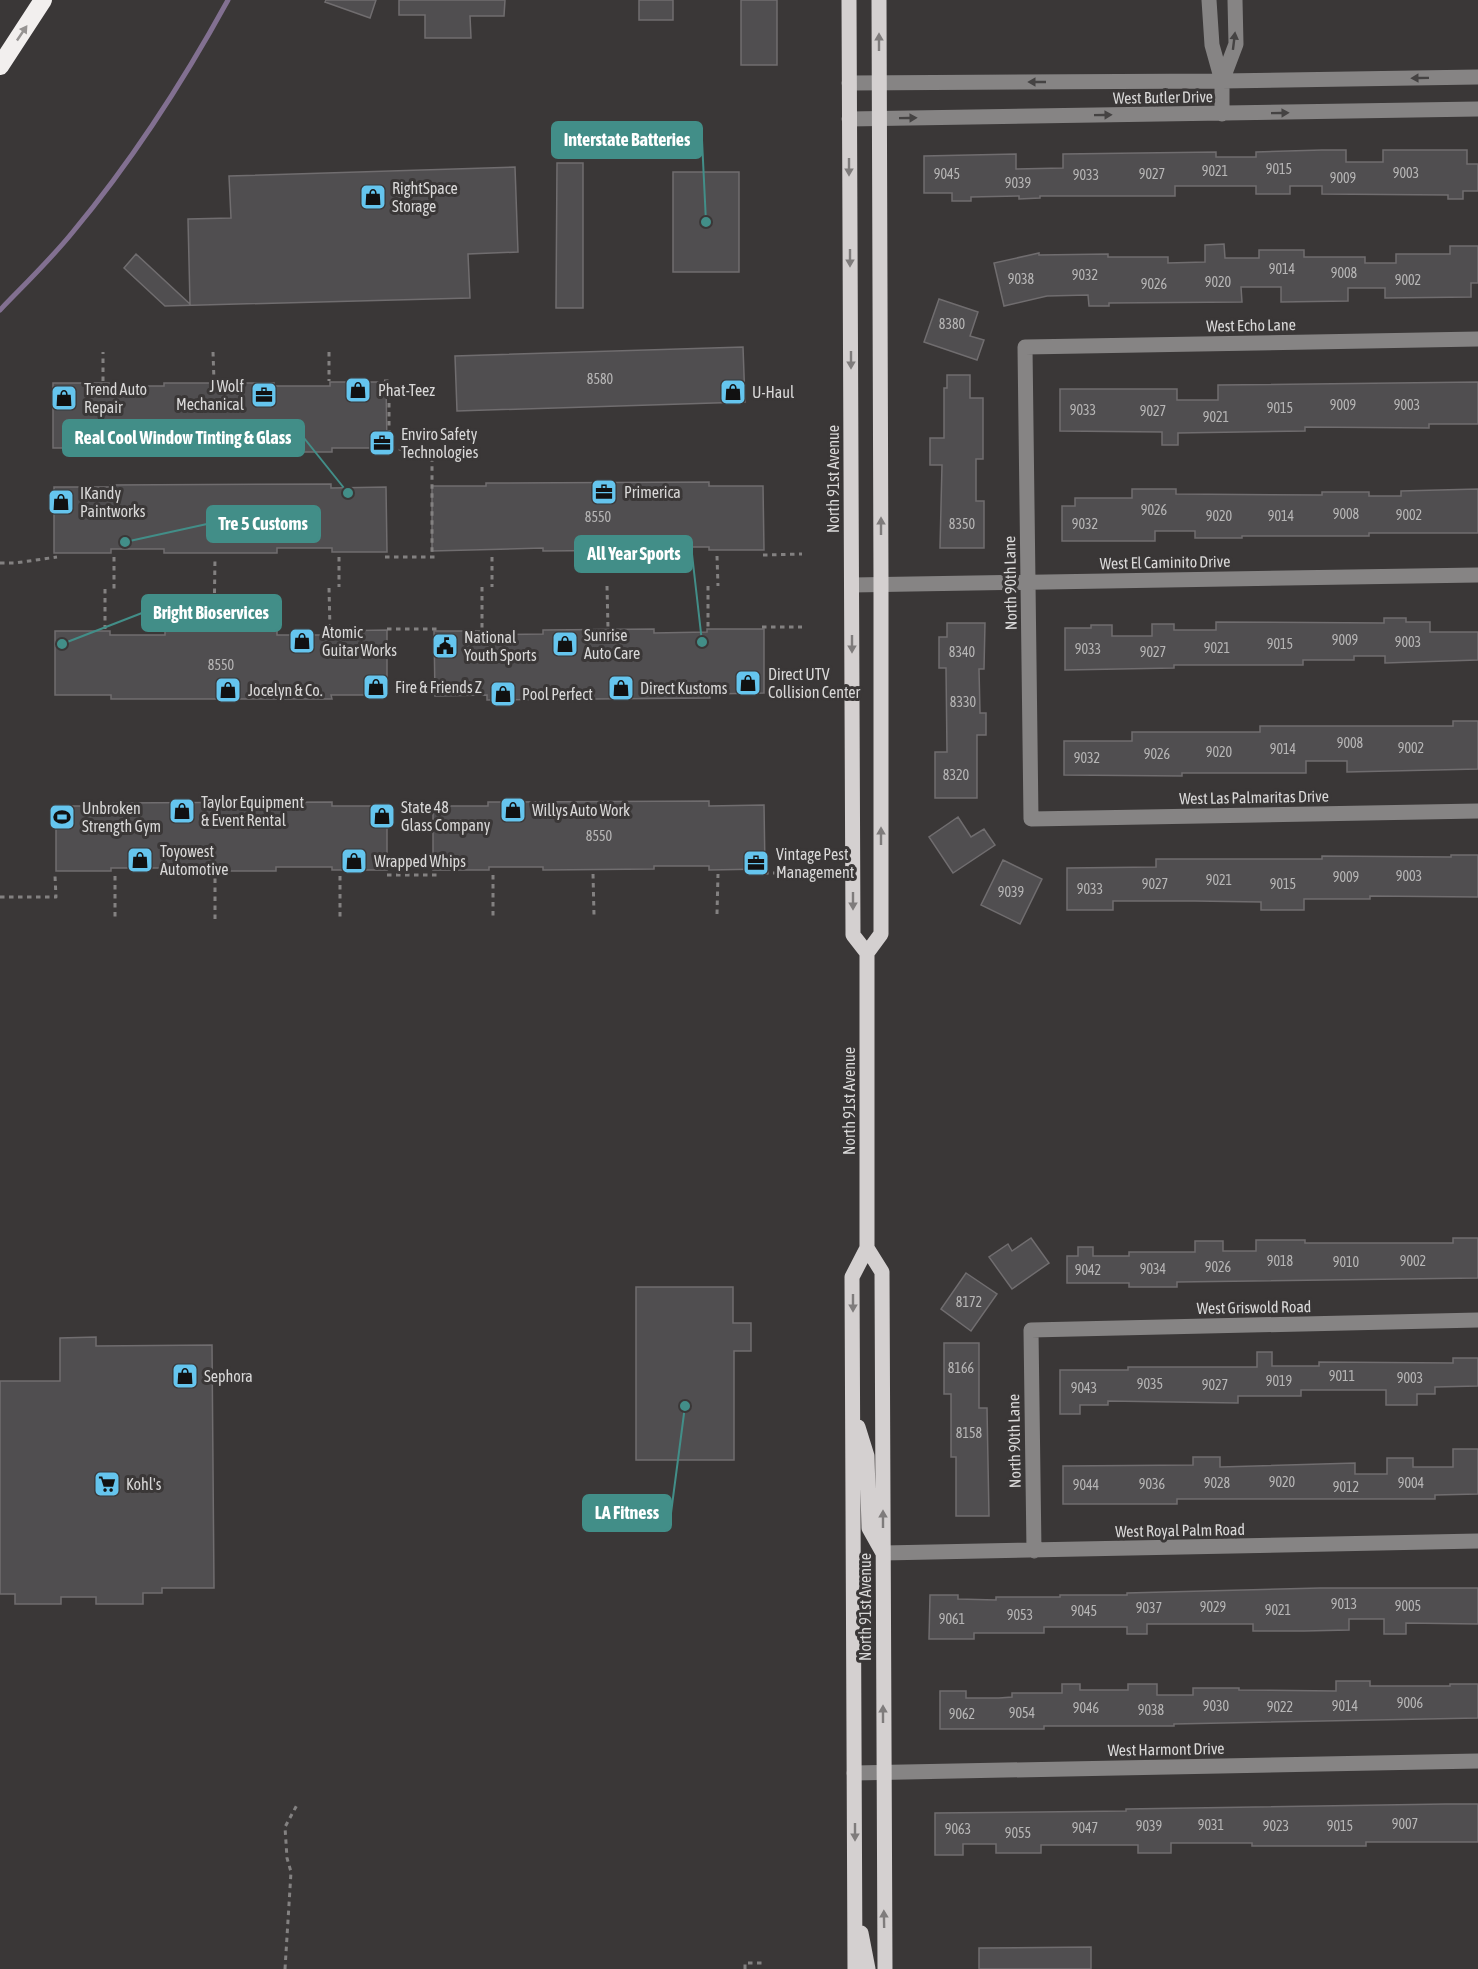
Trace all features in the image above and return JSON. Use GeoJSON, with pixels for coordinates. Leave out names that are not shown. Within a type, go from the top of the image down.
{"type":"FeatureCollection","features":[{"type":"Feature","properties":{"kind":"highway"},"geometry":{"type":"LineString","coordinates":[[0,66],[43,0]]}},
{"type":"Feature","properties":{"kind":"main road","name":"North 91st Avenue"},"geometry":{"type":"LineString","coordinates":[[849,0],[853,935],[867,953]]}},
{"type":"Feature","properties":{"kind":"main road","name":"North 91st Avenue"},"geometry":{"type":"LineString","coordinates":[[855,1969],[852,1276],[867,1248],[867,953],[881,934],[879,0]]}},
{"type":"Feature","properties":{"kind":"main road","name":"North 91st Avenue"},"geometry":{"type":"LineString","coordinates":[[867,1248],[882,1272],[885,1969]]}},
{"type":"Feature","properties":{"kind":"main road"},"geometry":{"type":"LineString","coordinates":[[854,1410],[867,1456],[869,1528],[884,1553]]}},
{"type":"Feature","properties":{"kind":"main road"},"geometry":{"type":"LineString","coordinates":[[855,1907],[868,1969]]}},
{"type":"Feature","properties":{"kind":"street"},"geometry":{"type":"LineString","coordinates":[[1209,0],[1212,45],[1222,81],[1222,114]]}},
{"type":"Feature","properties":{"kind":"street"},"geometry":{"type":"LineString","coordinates":[[1222,81],[1236,44],[1235,0]]}},
{"type":"Feature","properties":{"kind":"street","name":"West Butler Drive"},"geometry":{"type":"LineString","coordinates":[[849,83],[1478,77]]}},
{"type":"Feature","properties":{"kind":"street","name":"West Butler Drive"},"geometry":{"type":"LineString","coordinates":[[849,119],[1478,109]]}},
{"type":"Feature","properties":{"kind":"street","name":"West Echo Lane"},"geometry":{"type":"LineString","coordinates":[[1025,347],[1478,339]]}},
{"type":"Feature","properties":{"kind":"street","name":"North 90th Lane"},"geometry":{"type":"LineString","coordinates":[[1025,347],[1031,819]]}},
{"type":"Feature","properties":{"kind":"street","name":"West El Caminito Drive"},"geometry":{"type":"LineString","coordinates":[[852,585],[1478,575]]}},
{"type":"Feature","properties":{"kind":"street","name":"West Las Palmaritas Drive"},"geometry":{"type":"LineString","coordinates":[[1031,819],[1478,811]]}},
{"type":"Feature","properties":{"kind":"street","name":"West Griswold Road"},"geometry":{"type":"LineString","coordinates":[[1030,1330],[1478,1320]]}},
{"type":"Feature","properties":{"kind":"street","name":"North 90th Lane"},"geometry":{"type":"LineString","coordinates":[[1030,1330],[1034,1551]]}},
{"type":"Feature","properties":{"kind":"street","name":"West Royal Palm Road"},"geometry":{"type":"LineString","coordinates":[[884,1553],[1478,1541]]}},
{"type":"Feature","properties":{"kind":"street","name":"West Harmont Drive"},"geometry":{"type":"LineString","coordinates":[[854,1773],[1478,1761]]}},
{"type":"Feature","properties":{"kind":"path"},"geometry":{"type":"LineString","coordinates":[[103,352],[103,381]]}},
{"type":"Feature","properties":{"kind":"path"},"geometry":{"type":"LineString","coordinates":[[213,352],[214,381]]}},
{"type":"Feature","properties":{"kind":"path"},"geometry":{"type":"LineString","coordinates":[[329,352],[329,381]]}},
{"type":"Feature","properties":{"kind":"path"},"geometry":{"type":"LineString","coordinates":[[384,381],[389,381],[389,447],[432,455],[432,557]]}},
{"type":"Feature","properties":{"kind":"path"},"geometry":{"type":"LineString","coordinates":[[763,555],[802,554]]}},
{"type":"Feature","properties":{"kind":"path"},"geometry":{"type":"LineString","coordinates":[[717,556],[718,586]]}},
{"type":"Feature","properties":{"kind":"path"},"geometry":{"type":"LineString","coordinates":[[0,563],[57,557]]}},
{"type":"Feature","properties":{"kind":"path"},"geometry":{"type":"LineString","coordinates":[[114,557],[114,589]]}},
{"type":"Feature","properties":{"kind":"path"},"geometry":{"type":"LineString","coordinates":[[214,629],[215,557]]}},
{"type":"Feature","properties":{"kind":"path"},"geometry":{"type":"LineString","coordinates":[[339,557],[339,587]]}},
{"type":"Feature","properties":{"kind":"path"},"geometry":{"type":"LineString","coordinates":[[385,557],[437,557]]}},
{"type":"Feature","properties":{"kind":"path"},"geometry":{"type":"LineString","coordinates":[[492,557],[492,587]]}},
{"type":"Feature","properties":{"kind":"path"},"geometry":{"type":"LineString","coordinates":[[607,586],[608,628]]}},
{"type":"Feature","properties":{"kind":"path"},"geometry":{"type":"LineString","coordinates":[[708,586],[708,628]]}},
{"type":"Feature","properties":{"kind":"path"},"geometry":{"type":"LineString","coordinates":[[482,587],[482,628]]}},
{"type":"Feature","properties":{"kind":"path"},"geometry":{"type":"LineString","coordinates":[[329,588],[330,629]]}},
{"type":"Feature","properties":{"kind":"path"},"geometry":{"type":"LineString","coordinates":[[105,589],[105,629]]}},
{"type":"Feature","properties":{"kind":"path"},"geometry":{"type":"LineString","coordinates":[[762,627],[802,627]]}},
{"type":"Feature","properties":{"kind":"path"},"geometry":{"type":"LineString","coordinates":[[387,629],[438,628]]}},
{"type":"Feature","properties":{"kind":"path"},"geometry":{"type":"LineString","coordinates":[[764,873],[803,873]]}},
{"type":"Feature","properties":{"kind":"path"},"geometry":{"type":"LineString","coordinates":[[593,874],[594,915]]}},
{"type":"Feature","properties":{"kind":"path"},"geometry":{"type":"LineString","coordinates":[[717,914],[718,874]]}},
{"type":"Feature","properties":{"kind":"path"},"geometry":{"type":"LineString","coordinates":[[387,875],[438,875]]}},
{"type":"Feature","properties":{"kind":"path"},"geometry":{"type":"LineString","coordinates":[[493,875],[493,916]]}},
{"type":"Feature","properties":{"kind":"path"},"geometry":{"type":"LineString","coordinates":[[0,897],[56,897],[55,876]]}},
{"type":"Feature","properties":{"kind":"path"},"geometry":{"type":"LineString","coordinates":[[115,876],[115,920]]}},
{"type":"Feature","properties":{"kind":"path"},"geometry":{"type":"LineString","coordinates":[[215,919],[216,876]]}},
{"type":"Feature","properties":{"kind":"path"},"geometry":{"type":"LineString","coordinates":[[340,876],[340,917]]}},
{"type":"Feature","properties":{"kind":"path"},"geometry":{"type":"LineString","coordinates":[[285,1969],[291,1872],[287,1858],[285,1827],[298,1803]]}},
{"type":"Feature","properties":{"kind":"path"},"geometry":{"type":"LineString","coordinates":[[745,1969],[745,1963],[762,1963]]}},
{"type":"Feature","properties":{"kind":"building"},"geometry":{"type":"Polygon","coordinates":[[[326,0],[376,0],[370,18],[325,2],[326,0]]]}},
{"type":"Feature","properties":{"kind":"building"},"geometry":{"type":"Polygon","coordinates":[[[399,0],[505,0],[504,16],[470,16],[471,38],[425,38],[425,15],[399,15],[399,0]]]}},
{"type":"Feature","properties":{"kind":"building"},"geometry":{"type":"Polygon","coordinates":[[[639,0],[673,0],[673,20],[639,20],[639,0]]]}},
{"type":"Feature","properties":{"kind":"building"},"geometry":{"type":"Polygon","coordinates":[[[741,0],[777,0],[777,65],[741,65],[741,0]]]}},
{"type":"Feature","properties":{"kind":"building"},"geometry":{"type":"Polygon","coordinates":[[[1346,150],[1346,162],[1383,162],[1383,150],[1467,150],[1467,164],[1478,164],[1478,191],[1463,191],[1463,199],[1448,199],[1448,195],[1322,194],[1322,186],[1290,186],[1290,194],[1256,194],[1256,186],[1175,186],[1175,196],[1040,196],[1040,198],[1019,199],[1019,196],[971,197],[971,201],[952,201],[952,193],[924,193],[924,156],[1016,154],[1016,169],[1063,168],[1063,154],[1216,152],[1216,157],[1256,157],[1256,152],[1346,150]]]}},
{"type":"Feature","properties":{"kind":"building"},"geometry":{"type":"Polygon","coordinates":[[[557,163],[583,163],[583,308],[556,308],[557,163]]]}},
{"type":"Feature","properties":{"kind":"building","name":"RightSpace Storage"},"geometry":{"type":"Polygon","coordinates":[[[515,167],[518,252],[468,254],[470,298],[165,306],[124,268],[136,254],[190,304],[188,219],[231,218],[229,176],[515,167]]]}},
{"type":"Feature","properties":{"kind":"building"},"geometry":{"type":"Polygon","coordinates":[[[673,172],[739,172],[739,272],[673,272],[673,172]]]}},
{"type":"Feature","properties":{"kind":"building"},"geometry":{"type":"Polygon","coordinates":[[[1224,244],[1225,258],[1259,258],[1259,250],[1304,250],[1304,257],[1365,257],[1365,263],[1396,263],[1396,254],[1450,254],[1450,246],[1478,246],[1478,283],[1471,283],[1471,297],[1385,298],[1385,288],[1348,288],[1348,301],[1281,302],[1281,287],[1241,287],[1242,302],[1109,303],[1109,306],[1089,306],[1088,295],[1047,296],[1004,306],[994,263],[1039,253],[1039,255],[1108,254],[1108,257],[1168,257],[1168,263],[1205,262],[1205,245],[1224,244]]]}},
{"type":"Feature","properties":{"kind":"building"},"geometry":{"type":"Polygon","coordinates":[[[939,299],[978,312],[970,336],[984,340],[977,360],[924,342],[939,299]]]}},
{"type":"Feature","properties":{"kind":"building"},"geometry":{"type":"Polygon","coordinates":[[[743,347],[745,402],[457,411],[455,356],[743,347]]]}},
{"type":"Feature","properties":{"kind":"building"},"geometry":{"type":"Polygon","coordinates":[[[947,375],[970,375],[970,398],[983,398],[983,459],[976,459],[976,501],[984,501],[984,548],[940,548],[942,465],[930,465],[930,438],[944,438],[944,388],[947,388],[947,375]]]}},
{"type":"Feature","properties":{"kind":"building"},"geometry":{"type":"Polygon","coordinates":[[[330,382],[386,382],[387,448],[332,448],[332,452],[109,452],[109,448],[53,448],[53,383],[164,386],[164,383],[274,383],[274,386],[330,386],[330,382]]]}},
{"type":"Feature","properties":{"kind":"building"},"geometry":{"type":"Polygon","coordinates":[[[1478,382],[1478,424],[1429,424],[1429,428],[1305,427],[1305,431],[1178,433],[1178,445],[1162,445],[1162,432],[1060,431],[1060,389],[1177,389],[1177,400],[1218,400],[1218,385],[1478,382]]]}},
{"type":"Feature","properties":{"kind":"building"},"geometry":{"type":"Polygon","coordinates":[[[709,482],[709,486],[763,486],[764,550],[652,547],[652,550],[543,551],[543,548],[432,551],[432,486],[486,486],[486,483],[709,482]]]}},
{"type":"Feature","properties":{"kind":"building"},"geometry":{"type":"Polygon","coordinates":[[[331,484],[331,488],[386,487],[387,552],[332,552],[332,548],[277,548],[277,553],[164,553],[164,549],[111,549],[111,553],[54,553],[54,487],[331,484]]]}},
{"type":"Feature","properties":{"kind":"building"},"geometry":{"type":"Polygon","coordinates":[[[1132,489],[1176,489],[1176,494],[1322,495],[1322,492],[1369,492],[1369,496],[1401,496],[1401,491],[1478,489],[1478,533],[1369,533],[1369,536],[1195,538],[1195,531],[1155,531],[1155,541],[1062,541],[1062,506],[1075,506],[1075,498],[1132,498],[1132,489]]]}},
{"type":"Feature","properties":{"kind":"building"},"geometry":{"type":"Polygon","coordinates":[[[1384,618],[1406,618],[1406,622],[1430,622],[1430,632],[1478,632],[1478,660],[1385,663],[1385,656],[1354,656],[1354,660],[1303,660],[1303,665],[1174,665],[1174,668],[1065,670],[1065,628],[1112,625],[1112,636],[1152,636],[1152,624],[1174,624],[1174,630],[1216,630],[1216,622],[1384,623],[1384,618]]]}},
{"type":"Feature","properties":{"kind":"building"},"geometry":{"type":"Polygon","coordinates":[[[947,623],[985,623],[984,669],[979,669],[980,713],[986,713],[986,735],[977,735],[977,798],[935,798],[935,752],[947,752],[946,668],[939,668],[939,637],[947,637],[947,623]]]}},
{"type":"Feature","properties":{"kind":"building"},"geometry":{"type":"Polygon","coordinates":[[[654,629],[654,633],[707,632],[707,629],[764,629],[764,693],[710,694],[710,698],[487,700],[487,695],[435,696],[434,631],[486,631],[486,635],[543,634],[543,630],[654,629]]]}},
{"type":"Feature","properties":{"kind":"building"},"geometry":{"type":"Polygon","coordinates":[[[277,630],[277,635],[331,635],[331,631],[387,630],[387,695],[331,695],[332,699],[111,699],[111,695],[55,695],[55,631],[110,631],[110,635],[165,635],[165,631],[277,630]]]}},
{"type":"Feature","properties":{"kind":"building"},"geometry":{"type":"Polygon","coordinates":[[[1453,721],[1478,721],[1478,769],[1347,772],[1347,761],[1306,761],[1306,773],[1182,773],[1182,776],[1064,775],[1064,741],[1132,741],[1132,732],[1260,732],[1260,726],[1453,726],[1453,721]]]}},
{"type":"Feature","properties":{"kind":"building"},"geometry":{"type":"Polygon","coordinates":[[[709,801],[709,806],[764,805],[765,869],[709,870],[709,866],[654,866],[654,869],[543,870],[543,867],[489,867],[489,870],[433,870],[433,806],[488,806],[488,802],[709,801]]]}},
{"type":"Feature","properties":{"kind":"building"},"geometry":{"type":"Polygon","coordinates":[[[332,802],[332,806],[387,806],[387,870],[276,867],[276,871],[166,871],[166,868],[111,868],[111,871],[56,871],[56,806],[109,806],[109,803],[332,802]]]}},
{"type":"Feature","properties":{"kind":"building"},"geometry":{"type":"Polygon","coordinates":[[[958,817],[971,837],[984,829],[995,845],[953,873],[929,837],[958,817]]]}},
{"type":"Feature","properties":{"kind":"building"},"geometry":{"type":"Polygon","coordinates":[[[1451,855],[1478,855],[1478,897],[1370,896],[1370,899],[1304,899],[1304,910],[1261,910],[1261,902],[1113,901],[1113,910],[1067,910],[1067,868],[1156,867],[1156,859],[1322,859],[1322,856],[1451,857],[1451,855]]]}},
{"type":"Feature","properties":{"kind":"building"},"geometry":{"type":"Polygon","coordinates":[[[1003,860],[1042,879],[1020,924],[981,905],[1003,860]]]}},
{"type":"Feature","properties":{"kind":"building"},"geometry":{"type":"Polygon","coordinates":[[[1031,1238],[1049,1263],[1012,1289],[989,1257],[1008,1244],[1012,1251],[1031,1238]]]}},
{"type":"Feature","properties":{"kind":"building"},"geometry":{"type":"Polygon","coordinates":[[[1453,1238],[1478,1238],[1478,1278],[1177,1282],[1177,1287],[1129,1287],[1129,1283],[1067,1283],[1067,1256],[1078,1256],[1078,1247],[1093,1247],[1093,1256],[1129,1256],[1129,1252],[1195,1252],[1195,1241],[1223,1241],[1223,1251],[1256,1251],[1256,1240],[1305,1240],[1305,1243],[1453,1243],[1453,1238]]]}},
{"type":"Feature","properties":{"kind":"building"},"geometry":{"type":"Polygon","coordinates":[[[966,1273],[997,1294],[971,1331],[941,1309],[966,1273]]]}},
{"type":"Feature","properties":{"kind":"building"},"geometry":{"type":"Polygon","coordinates":[[[636,1287],[733,1287],[733,1323],[751,1323],[751,1351],[734,1351],[734,1460],[636,1460],[636,1287]]]}},
{"type":"Feature","properties":{"kind":"building","name":"Kohl's"},"geometry":{"type":"Polygon","coordinates":[[[96,1337],[96,1346],[212,1345],[214,1588],[162,1588],[162,1593],[143,1593],[143,1604],[96,1604],[96,1597],[61,1597],[61,1604],[15,1604],[15,1594],[0,1594],[0,1381],[60,1381],[60,1338],[96,1337]]]}},
{"type":"Feature","properties":{"kind":"building"},"geometry":{"type":"Polygon","coordinates":[[[944,1343],[979,1343],[979,1408],[987,1408],[989,1516],[956,1516],[956,1457],[951,1457],[951,1394],[944,1394],[944,1343]]]}},
{"type":"Feature","properties":{"kind":"building"},"geometry":{"type":"Polygon","coordinates":[[[1257,1352],[1272,1352],[1272,1366],[1319,1366],[1319,1362],[1453,1363],[1453,1358],[1478,1358],[1478,1386],[1435,1387],[1435,1394],[1417,1394],[1417,1405],[1386,1405],[1386,1390],[1301,1390],[1301,1396],[1238,1396],[1238,1403],[1108,1401],[1108,1405],[1080,1405],[1080,1414],[1060,1414],[1060,1370],[1128,1370],[1128,1367],[1257,1367],[1257,1352]]]}},
{"type":"Feature","properties":{"kind":"building"},"geometry":{"type":"Polygon","coordinates":[[[1453,1449],[1478,1449],[1478,1494],[1435,1495],[1435,1499],[1177,1499],[1177,1504],[1063,1504],[1063,1466],[1193,1465],[1193,1457],[1220,1457],[1220,1467],[1355,1463],[1355,1474],[1387,1474],[1387,1458],[1413,1458],[1413,1467],[1453,1467],[1453,1449]]]}},
{"type":"Feature","properties":{"kind":"building"},"geometry":{"type":"Polygon","coordinates":[[[1320,1588],[1478,1588],[1478,1624],[1406,1623],[1406,1634],[1384,1634],[1384,1619],[1349,1619],[1349,1630],[1304,1631],[1253,1631],[1253,1624],[1147,1624],[1147,1634],[1127,1634],[1127,1627],[1044,1627],[1044,1633],[974,1633],[974,1639],[929,1639],[930,1595],[958,1595],[958,1599],[996,1600],[996,1597],[1320,1588]]]}},
{"type":"Feature","properties":{"kind":"building"},"geometry":{"type":"Polygon","coordinates":[[[1336,1681],[1370,1681],[1370,1686],[1478,1684],[1478,1718],[1174,1724],[1174,1726],[1044,1726],[1044,1729],[940,1729],[940,1691],[966,1691],[966,1698],[999,1698],[1012,1697],[1012,1693],[1062,1693],[1062,1684],[1080,1684],[1080,1690],[1128,1690],[1128,1684],[1157,1684],[1157,1695],[1193,1695],[1193,1688],[1336,1691],[1336,1681]]]}},
{"type":"Feature","properties":{"kind":"building"},"geometry":{"type":"Polygon","coordinates":[[[1478,1804],[1478,1842],[1366,1842],[1366,1846],[1171,1843],[1171,1853],[1138,1853],[1138,1845],[1041,1845],[1041,1853],[996,1853],[996,1844],[963,1844],[963,1855],[935,1855],[935,1813],[1478,1804]]]}},
{"type":"Feature","properties":{"kind":"building"},"geometry":{"type":"Polygon","coordinates":[[[1091,1947],[1091,1969],[979,1969],[979,1948],[1091,1947]]]}},
{"type":"Feature","properties":{"kind":"waterway"},"geometry":{"type":"LineString","coordinates":[[0,310],[64,243],[115,178],[175,91],[228,0]]}},
{"type":"Feature","properties":{"kind":"place","name":"RightSpace Storage"},"geometry":{"type":"Point","coordinates":[373,197]}},
{"type":"Feature","properties":{"kind":"place","name":"Interstate Batteries"},"geometry":{"type":"Point","coordinates":[706,222]}},
{"type":"Feature","properties":{"kind":"place","name":"Phat-Teez"},"geometry":{"type":"Point","coordinates":[358,390]}},
{"type":"Feature","properties":{"kind":"place","name":"U-Haul"},"geometry":{"type":"Point","coordinates":[733,392]}},
{"type":"Feature","properties":{"kind":"place","name":"J Wolf Mechanical"},"geometry":{"type":"Point","coordinates":[264,395]}},
{"type":"Feature","properties":{"kind":"place","name":"Trend Auto Repair"},"geometry":{"type":"Point","coordinates":[64,398]}},
{"type":"Feature","properties":{"kind":"place","name":"Enviro Safety Technologies"},"geometry":{"type":"Point","coordinates":[382,443]}},
{"type":"Feature","properties":{"kind":"place","name":"Primerica"},"geometry":{"type":"Point","coordinates":[604,492]}},
{"type":"Feature","properties":{"kind":"place","name":"Real Cool Window Tinting & Glass"},"geometry":{"type":"Point","coordinates":[348,493]}},
{"type":"Feature","properties":{"kind":"place","name":"IKandy Paintworks"},"geometry":{"type":"Point","coordinates":[61,502]}},
{"type":"Feature","properties":{"kind":"place","name":"Tre 5 Customs"},"geometry":{"type":"Point","coordinates":[125,542]}},
{"type":"Feature","properties":{"kind":"place","name":"Atomic Guitar Works"},"geometry":{"type":"Point","coordinates":[302,641]}},
{"type":"Feature","properties":{"kind":"place","name":"All Year Sports"},"geometry":{"type":"Point","coordinates":[702,642]}},
{"type":"Feature","properties":{"kind":"place","name":"Bright Bioservices"},"geometry":{"type":"Point","coordinates":[62,644]}},
{"type":"Feature","properties":{"kind":"place","name":"Sunrise Auto Care"},"geometry":{"type":"Point","coordinates":[565,644]}},
{"type":"Feature","properties":{"kind":"place","name":"National Youth Sports"},"geometry":{"type":"Point","coordinates":[445,646]}},
{"type":"Feature","properties":{"kind":"place","name":"Direct UTV Collision Center"},"geometry":{"type":"Point","coordinates":[748,683]}},
{"type":"Feature","properties":{"kind":"place","name":"Fire & Friends Z"},"geometry":{"type":"Point","coordinates":[376,687]}},
{"type":"Feature","properties":{"kind":"place","name":"Direct Kustoms"},"geometry":{"type":"Point","coordinates":[621,688]}},
{"type":"Feature","properties":{"kind":"place","name":"Jocelyn & Co."},"geometry":{"type":"Point","coordinates":[228,690]}},
{"type":"Feature","properties":{"kind":"place","name":"Pool Perfect"},"geometry":{"type":"Point","coordinates":[503,694]}},
{"type":"Feature","properties":{"kind":"place","name":"Willys Auto Work"},"geometry":{"type":"Point","coordinates":[513,810]}},
{"type":"Feature","properties":{"kind":"place","name":"Taylor Equipment & Event Rental"},"geometry":{"type":"Point","coordinates":[182,811]}},
{"type":"Feature","properties":{"kind":"place","name":"State 48 Glass Company"},"geometry":{"type":"Point","coordinates":[382,816]}},
{"type":"Feature","properties":{"kind":"place","name":"Unbroken Strength Gym"},"geometry":{"type":"Point","coordinates":[62,817]}},
{"type":"Feature","properties":{"kind":"place","name":"Toyowest Automotive"},"geometry":{"type":"Point","coordinates":[140,860]}},
{"type":"Feature","properties":{"kind":"place","name":"Wrapped Whips"},"geometry":{"type":"Point","coordinates":[354,861]}},
{"type":"Feature","properties":{"kind":"place","name":"Vintage Pest Management"},"geometry":{"type":"Point","coordinates":[756,863]}},
{"type":"Feature","properties":{"kind":"place","name":"Sephora"},"geometry":{"type":"Point","coordinates":[185,1376]}},
{"type":"Feature","properties":{"kind":"place","name":"LA Fitness"},"geometry":{"type":"Point","coordinates":[685,1406]}},
{"type":"Feature","properties":{"kind":"place","name":"Kohl's"},"geometry":{"type":"Point","coordinates":[107,1484]}}]}
